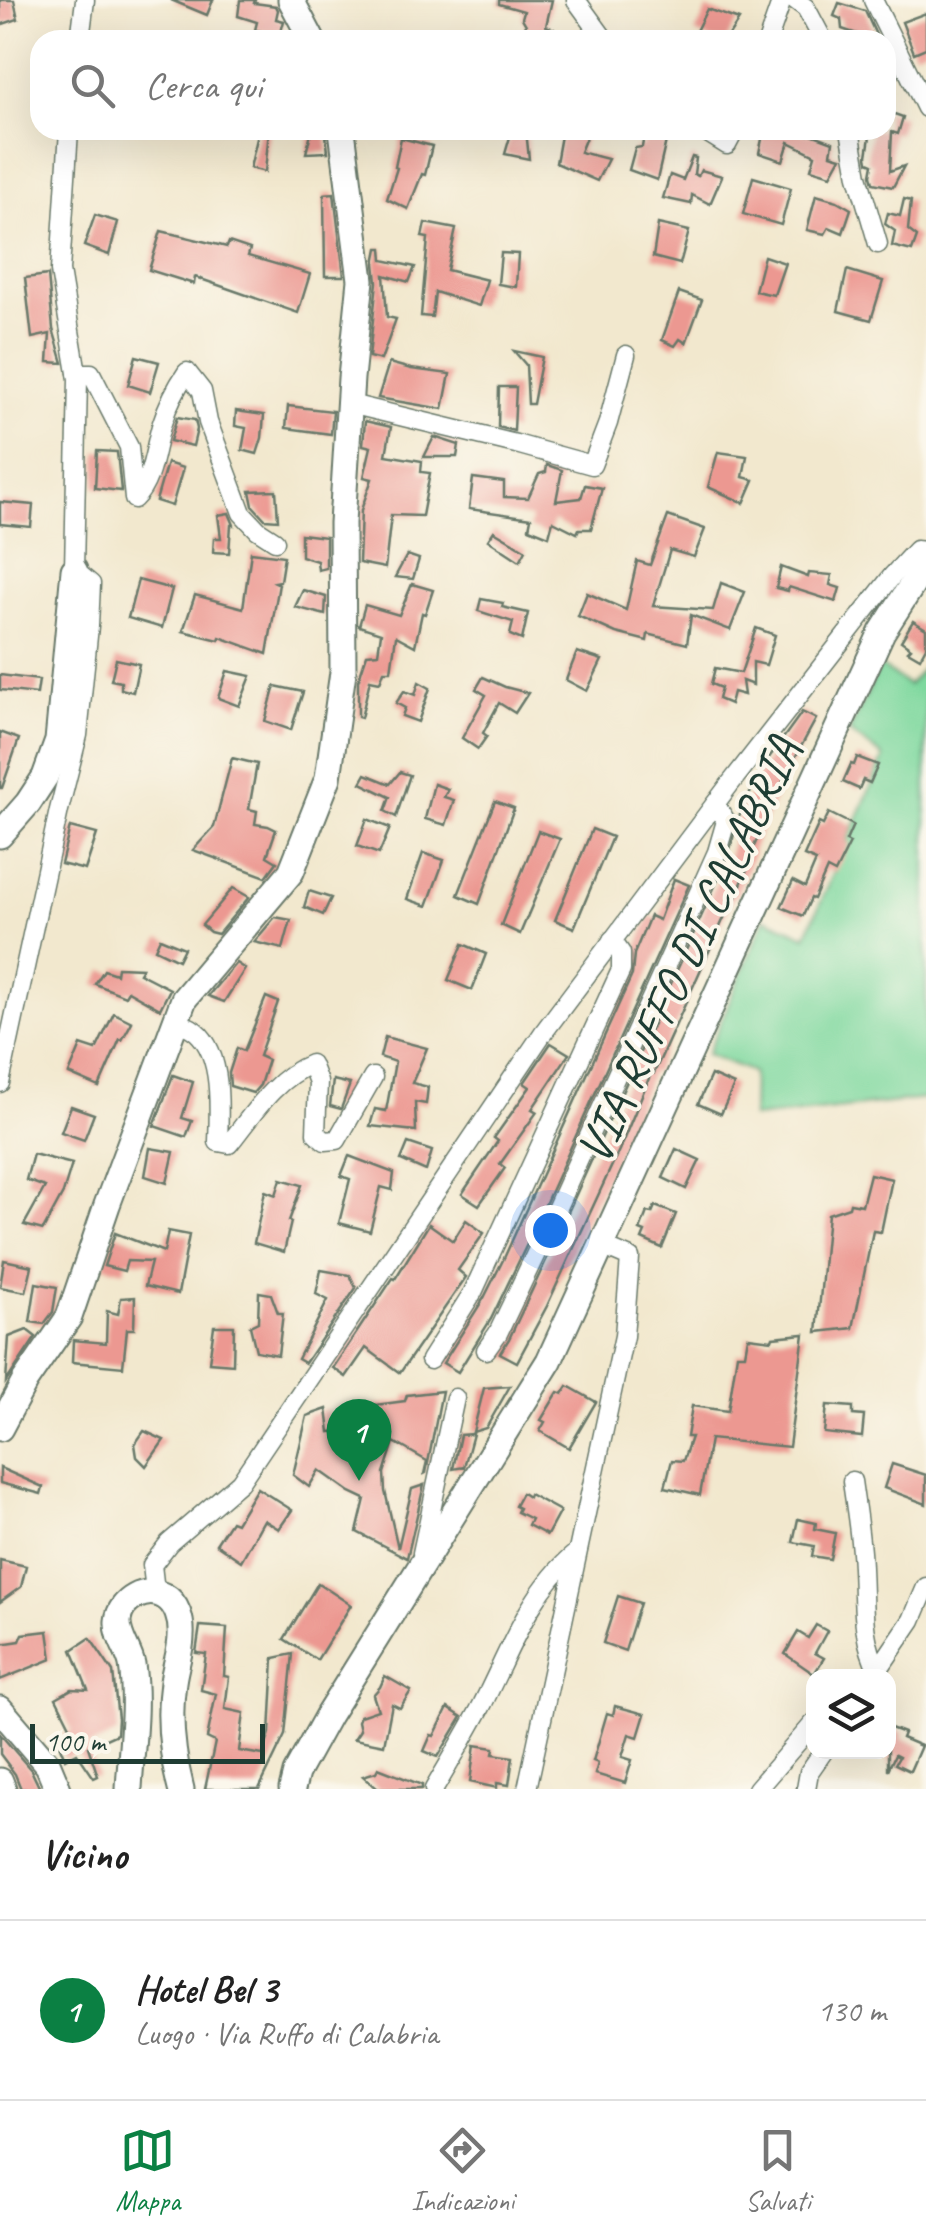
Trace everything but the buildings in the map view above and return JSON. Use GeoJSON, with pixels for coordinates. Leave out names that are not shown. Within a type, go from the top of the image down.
{"type":"FeatureCollection","features":[{"type":"Feature","properties":{"kind":"street"},"geometry":{"type":"LineString","coordinates":[[81,30],[85,0]]}},
{"type":"Feature","properties":{"kind":"street"},"geometry":{"type":"LineString","coordinates":[[292,0],[307,30]]}},
{"type":"Feature","properties":{"kind":"street"},"geometry":{"type":"LineString","coordinates":[[772,30],[782,0]]}},
{"type":"Feature","properties":{"kind":"street"},"geometry":{"type":"LineString","coordinates":[[795,0],[806,8],[817,30]]}},
{"type":"Feature","properties":{"kind":"street"},"geometry":{"type":"LineString","coordinates":[[873,0],[888,30]]}},
{"type":"Feature","properties":{"kind":"street"},"geometry":{"type":"LineString","coordinates":[[584,4],[599,30]]}},
{"type":"Feature","properties":{"kind":"street"},"geometry":{"type":"LineString","coordinates":[[896,47],[926,108]]}},
{"type":"Feature","properties":{"kind":"street"},"geometry":{"type":"LineString","coordinates":[[0,834],[45,777],[58,741],[74,570],[77,373],[60,271],[68,140]]}},
{"type":"Feature","properties":{"kind":"street"},"geometry":{"type":"LineString","coordinates":[[0,1428],[25,1381],[70,1317],[184,998],[291,872],[328,778],[343,672],[342,522],[362,280],[343,140]]}},
{"type":"Feature","properties":{"kind":"street"},"geometry":{"type":"LineString","coordinates":[[852,140],[878,244]]}},
{"type":"Feature","properties":{"kind":"street"},"geometry":{"type":"LineString","coordinates":[[350,404],[592,466],[626,355]]}},
{"type":"Feature","properties":{"kind":"street"},"geometry":{"type":"LineString","coordinates":[[77,373],[91,373],[129,446],[134,500],[144,490],[162,421],[187,372],[202,391],[208,422],[242,513],[275,541]]}},
{"type":"Feature","properties":{"kind":"street"},"geometry":{"type":"LineString","coordinates":[[156,1591],[152,1565],[169,1543],[240,1482],[544,1033],[612,940],[893,575],[916,550],[926,552]]}},
{"type":"Feature","properties":{"kind":"street","name":"VIA RUFFO DI CALABRIA"},"geometry":{"type":"LineString","coordinates":[[292,1789],[328,1715],[550,1361],[882,632],[926,563]]}},
{"type":"Feature","properties":{"kind":"street"},"geometry":{"type":"LineString","coordinates":[[0,1083],[78,735],[91,584],[74,570]]}},
{"type":"Feature","properties":{"kind":"street"},"geometry":{"type":"LineString","coordinates":[[486,1350],[540,1245],[717,852],[726,822],[715,804]]}},
{"type":"Feature","properties":{"kind":"street"},"geometry":{"type":"LineString","coordinates":[[430,1360],[473,1292],[621,970],[622,953],[612,940]]}},
{"type":"Feature","properties":{"kind":"street"},"geometry":{"type":"LineString","coordinates":[[175,1023],[194,1029],[213,1055],[218,1086],[218,1142],[229,1144],[267,1096],[294,1070],[310,1064],[318,1082],[316,1133],[325,1141],[337,1140],[373,1077]]}},
{"type":"Feature","properties":{"kind":"street"},"geometry":{"type":"LineString","coordinates":[[527,1789],[624,1336],[630,1258],[602,1246]]}},
{"type":"Feature","properties":{"kind":"street"},"geometry":{"type":"LineString","coordinates":[[419,1568],[455,1398]]}},
{"type":"Feature","properties":{"kind":"street"},"geometry":{"type":"LineString","coordinates":[[852,1481],[862,1565],[865,1638],[875,1669]]}},
{"type":"Feature","properties":{"kind":"street"},"geometry":{"type":"LineString","coordinates":[[434,1789],[515,1636],[557,1570],[575,1554]]}},
{"type":"Feature","properties":{"kind":"street"},"geometry":{"type":"LineString","coordinates":[[879,1669],[912,1620],[926,1587]]}},
{"type":"Feature","properties":{"kind":"street"},"geometry":{"type":"LineString","coordinates":[[129,1789],[134,1690],[131,1661],[121,1640],[118,1620],[126,1604],[141,1593],[156,1591],[172,1600],[182,1636],[172,1684],[172,1752],[181,1789]]}},
{"type":"Feature","properties":{"kind":"street"},"geometry":{"type":"LineString","coordinates":[[0,1709],[48,1765],[58,1789]]}},
{"type":"Feature","properties":{"kind":"street"},"geometry":{"type":"LineString","coordinates":[[757,1789],[806,1732]]}},
{"type":"Feature","properties":{"kind":"street"},"geometry":{"type":"LineString","coordinates":[[806,1789],[818,1759]]}},
{"type":"Feature","properties":{"kind":"street"},"geometry":{"type":"LineString","coordinates":[[0,1782],[4,1789]]}},
{"type":"Feature","properties":{"kind":"green space"},"geometry":{"type":"Polygon","coordinates":[[[880,666],[908,685],[926,666],[926,1099],[752,1118],[753,1072],[707,1054],[765,918],[806,936],[884,757],[849,732],[880,666]]]}},
{"type":"Feature","properties":{"kind":"place","name":"Hotel Bel 3"},"geometry":{"type":"Point","coordinates":[359,1481]}}]}
